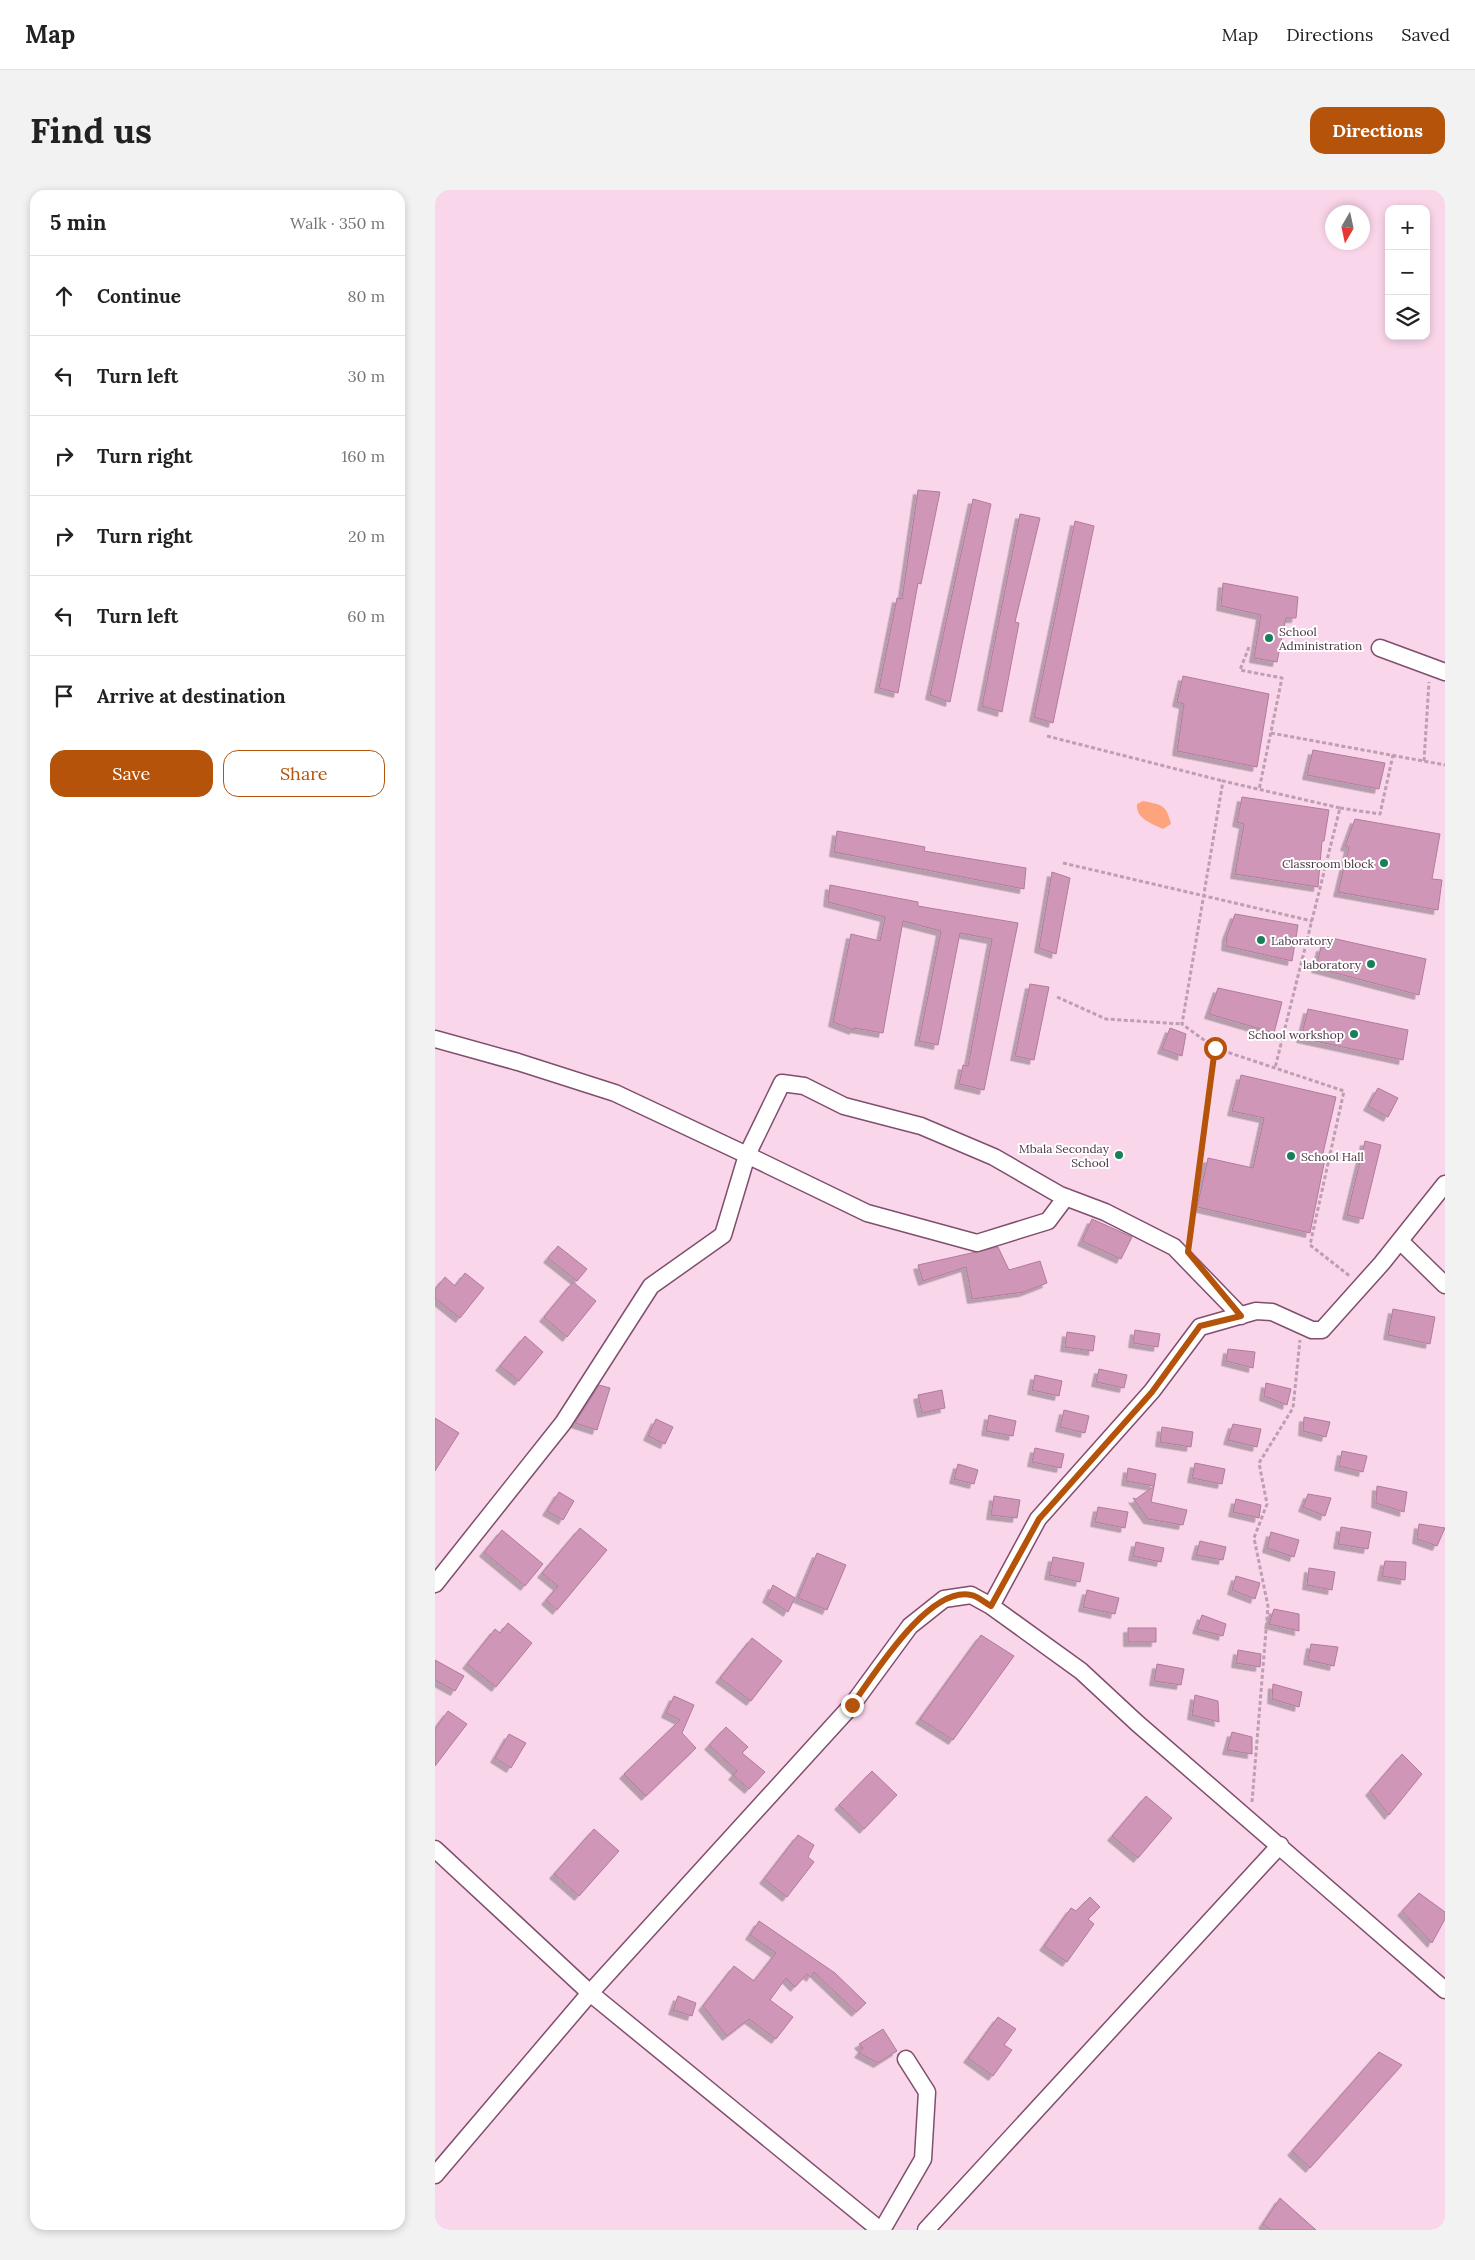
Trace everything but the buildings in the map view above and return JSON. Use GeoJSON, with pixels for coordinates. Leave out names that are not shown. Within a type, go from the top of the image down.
{"type":"FeatureCollection","features":[{"type":"Feature","properties":{"kind":"street"},"geometry":{"type":"LineString","coordinates":[[1380,648],[1445,672]]}},
{"type":"Feature","properties":{"kind":"street"},"geometry":{"type":"LineString","coordinates":[[435,1040],[518,1062],[615,1093],[867,1213],[977,1243],[1048,1221],[1066,1197]]}},
{"type":"Feature","properties":{"kind":"street"},"geometry":{"type":"LineString","coordinates":[[435,1584],[563,1423],[651,1286],[723,1235],[747,1155],[782,1083],[803,1086],[844,1106],[921,1126],[994,1157],[1066,1197],[1105,1212],[1174,1247],[1241,1316]]}},
{"type":"Feature","properties":{"kind":"street"},"geometry":{"type":"LineString","coordinates":[[991,1606],[1039,1519],[1152,1392],[1200,1326],[1241,1316],[1256,1310],[1271,1312],[1312,1330],[1322,1330],[1400,1241],[1445,1184]]}},
{"type":"Feature","properties":{"kind":"street"},"geometry":{"type":"LineString","coordinates":[[1400,1241],[1445,1285]]}},
{"type":"Feature","properties":{"kind":"street"},"geometry":{"type":"LineString","coordinates":[[435,2174],[590,1993],[852,1705],[910,1626],[944,1599],[971,1595],[991,1606],[1081,1671],[1137,1723],[1445,1990]]}},
{"type":"Feature","properties":{"kind":"street"},"geometry":{"type":"LineString","coordinates":[[926,2230],[1280,1845]]}},
{"type":"Feature","properties":{"kind":"street"},"geometry":{"type":"LineString","coordinates":[[435,1849],[590,1993],[881,2230],[923,2159],[927,2092],[906,2059]]}},
{"type":"Feature","properties":{"kind":"path"},"geometry":{"type":"LineString","coordinates":[[1249,647],[1240,670],[1281,678],[1259,790]]}},
{"type":"Feature","properties":{"kind":"path"},"geometry":{"type":"LineString","coordinates":[[1425,761],[1429,666]]}},
{"type":"Feature","properties":{"kind":"path"},"geometry":{"type":"LineString","coordinates":[[1271,733],[1445,764]]}},
{"type":"Feature","properties":{"kind":"path"},"geometry":{"type":"LineString","coordinates":[[1047,736],[1259,790],[1340,808],[1380,814],[1393,755]]}},
{"type":"Feature","properties":{"kind":"path"},"geometry":{"type":"LineString","coordinates":[[1182,1024],[1223,781]]}},
{"type":"Feature","properties":{"kind":"path"},"geometry":{"type":"LineString","coordinates":[[1275,1068],[1340,808]]}},
{"type":"Feature","properties":{"kind":"path"},"geometry":{"type":"LineString","coordinates":[[1063,863],[1311,921]]}},
{"type":"Feature","properties":{"kind":"path"},"geometry":{"type":"LineString","coordinates":[[1057,997],[1105,1019],[1182,1024],[1215,1048],[1343,1091],[1310,1245],[1362,1286]]}},
{"type":"Feature","properties":{"kind":"path"},"geometry":{"type":"LineString","coordinates":[[1189,1242],[1215,1048]]}},
{"type":"Feature","properties":{"kind":"path"},"geometry":{"type":"LineString","coordinates":[[1251,1820],[1268,1606],[1254,1538],[1267,1504],[1259,1463],[1293,1408],[1302,1325]]}},
{"type":"Feature","properties":{"kind":"shaded area"},"geometry":{"type":"Polygon","coordinates":[[[1143,801],[1162,806],[1171,824],[1163,829],[1141,817],[1137,804],[1143,801]]]}},
{"type":"Feature","properties":{"kind":"place","name":"School Administration"},"geometry":{"type":"Point","coordinates":[1269,638]}},
{"type":"Feature","properties":{"kind":"place","name":"Classroom block"},"geometry":{"type":"Point","coordinates":[1384,863]}},
{"type":"Feature","properties":{"kind":"place","name":"Laboratory"},"geometry":{"type":"Point","coordinates":[1261,940]}},
{"type":"Feature","properties":{"kind":"place","name":"laboratory"},"geometry":{"type":"Point","coordinates":[1371,964]}},
{"type":"Feature","properties":{"kind":"place","name":"School workshop"},"geometry":{"type":"Point","coordinates":[1354,1034]}},
{"type":"Feature","properties":{"kind":"place","name":"Mbala Seconday School"},"geometry":{"type":"Point","coordinates":[1119,1155]}},
{"type":"Feature","properties":{"kind":"place","name":"School Hall"},"geometry":{"type":"Point","coordinates":[1291,1156]}},
{"type":"Feature","properties":{"kind":"route"},"geometry":{"type":"LineString","coordinates":[[852,1705],[910,1626],[944,1599],[971,1595],[991,1606],[1039,1519],[1152,1392],[1200,1326],[1241,1316],[1188,1252],[1215,1048]]}}]}
